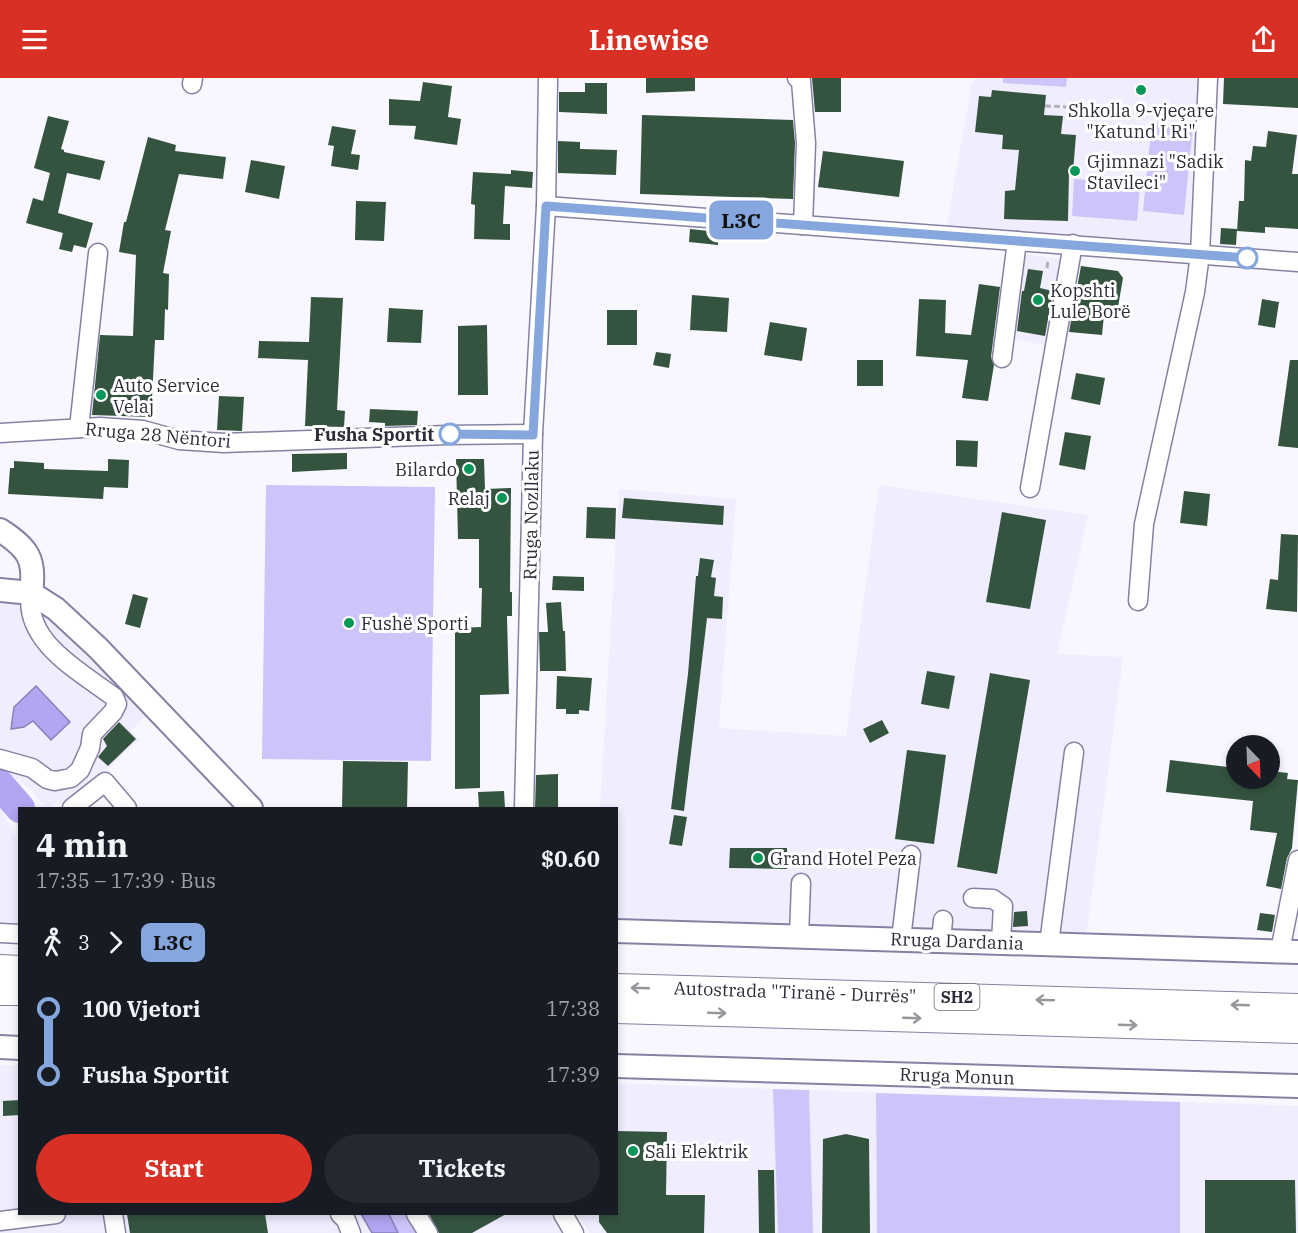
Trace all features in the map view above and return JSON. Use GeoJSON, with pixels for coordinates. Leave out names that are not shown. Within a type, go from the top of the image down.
{"type":"FeatureCollection","features":[{"type":"Feature","properties":{"kind":"highway"},"geometry":{"type":"LineString","coordinates":[[0,968],[18,969]]}},
{"type":"Feature","properties":{"kind":"highway","name":"Autostrada \"Tiranë - Durrës\""},"geometry":{"type":"LineString","coordinates":[[618,987],[1298,1007]]}},
{"type":"Feature","properties":{"kind":"highway"},"geometry":{"type":"LineString","coordinates":[[0,992],[18,992]]}},
{"type":"Feature","properties":{"kind":"highway","name":"Autostrada \"Tiranë - Durrës\""},"geometry":{"type":"LineString","coordinates":[[618,1010],[1298,1030]]}},
{"type":"Feature","properties":{"kind":"main road"},"geometry":{"type":"LineString","coordinates":[[0,530],[20,543],[28,554],[33,579],[31,593]]}},
{"type":"Feature","properties":{"kind":"main road"},"geometry":{"type":"LineString","coordinates":[[0,590],[31,593],[57,609],[98,648],[249,807]]}},
{"type":"Feature","properties":{"kind":"main road","name":"Rruga Dardania"},"geometry":{"type":"LineString","coordinates":[[618,931],[901,939],[942,930],[1001,942],[1289,951]]}},
{"type":"Feature","properties":{"kind":"main road"},"geometry":{"type":"LineString","coordinates":[[0,1047],[18,1048]]}},
{"type":"Feature","properties":{"kind":"main road","name":"Rruga Monun"},"geometry":{"type":"LineString","coordinates":[[618,1066],[1298,1086]]}},
{"type":"Feature","properties":{"kind":"street","name":"Rruga Nozllaku"},"geometry":{"type":"LineString","coordinates":[[524,807],[533,435],[546,206],[548,78]]}},
{"type":"Feature","properties":{"kind":"street"},"geometry":{"type":"LineString","coordinates":[[797,78],[801,81],[805,120],[803,225]]}},
{"type":"Feature","properties":{"kind":"street"},"geometry":{"type":"LineString","coordinates":[[1138,601],[1144,524],[1195,292],[1200,254],[1208,78]]}},
{"type":"Feature","properties":{"kind":"street"},"geometry":{"type":"LineString","coordinates":[[546,206],[1298,261]]}},
{"type":"Feature","properties":{"kind":"street"},"geometry":{"type":"LineString","coordinates":[[1002,358],[1017,241]]}},
{"type":"Feature","properties":{"kind":"street"},"geometry":{"type":"LineString","coordinates":[[1030,488],[1073,244]]}},
{"type":"Feature","properties":{"kind":"street"},"geometry":{"type":"LineString","coordinates":[[80,428],[98,253]]}},
{"type":"Feature","properties":{"kind":"street","name":"Rruga 28 Nëntori"},"geometry":{"type":"LineString","coordinates":[[0,433],[80,428],[142,430],[179,440],[224,443],[478,434],[533,435]]}},
{"type":"Feature","properties":{"kind":"street"},"geometry":{"type":"LineString","coordinates":[[0,759],[32,768],[47,779],[55,781],[71,778],[80,770],[90,748],[92,734],[114,712],[117,704],[114,697],[48,644],[35,623],[29,603],[31,593]]}},
{"type":"Feature","properties":{"kind":"street"},"geometry":{"type":"LineString","coordinates":[[1049,944],[1074,752]]}},
{"type":"Feature","properties":{"kind":"street"},"geometry":{"type":"LineString","coordinates":[[85,758],[126,807]]}},
{"type":"Feature","properties":{"kind":"street"},"geometry":{"type":"LineString","coordinates":[[73,807],[105,782]]}},
{"type":"Feature","properties":{"kind":"street"},"geometry":{"type":"LineString","coordinates":[[901,939],[911,855]]}},
{"type":"Feature","properties":{"kind":"street"},"geometry":{"type":"LineString","coordinates":[[1289,951],[1298,860]]}},
{"type":"Feature","properties":{"kind":"street"},"geometry":{"type":"LineString","coordinates":[[799,936],[801,883]]}},
{"type":"Feature","properties":{"kind":"street"},"geometry":{"type":"LineString","coordinates":[[973,898],[993,899],[1003,906],[1001,942]]}},
{"type":"Feature","properties":{"kind":"street"},"geometry":{"type":"LineString","coordinates":[[0,933],[18,934]]}},
{"type":"Feature","properties":{"kind":"street"},"geometry":{"type":"LineString","coordinates":[[0,1221],[48,1215]]}},
{"type":"Feature","properties":{"kind":"street"},"geometry":{"type":"LineString","coordinates":[[113,1215],[116,1233]]}},
{"type":"Feature","properties":{"kind":"street"},"geometry":{"type":"LineString","coordinates":[[341,1215],[351,1233]]}},
{"type":"Feature","properties":{"kind":"street"},"geometry":{"type":"LineString","coordinates":[[417,1215],[428,1233]]}},
{"type":"Feature","properties":{"kind":"street"},"geometry":{"type":"LineString","coordinates":[[564,1215],[574,1233]]}},
{"type":"Feature","properties":{"kind":"path"},"geometry":{"type":"LineString","coordinates":[[1045,105],[1196,113]]}},
{"type":"Feature","properties":{"kind":"path"},"geometry":{"type":"LineString","coordinates":[[1047,268],[1048,258]]}},
{"type":"Feature","properties":{"kind":"shaded area","name":"Gjimnazi \"Sadik Stavileci\""},"geometry":{"type":"Polygon","coordinates":[[[976,78],[1198,78],[1189,244],[946,229],[972,83],[976,78]]]}},
{"type":"Feature","properties":{"kind":"shaded area"},"geometry":{"type":"Polygon","coordinates":[[[1003,78],[1067,78],[1066,87],[1003,83],[1003,78]]]}},
{"type":"Feature","properties":{"kind":"shaded area"},"geometry":{"type":"Polygon","coordinates":[[[1152,122],[1193,127],[1184,215],[1143,211],[1152,122]]]}},
{"type":"Feature","properties":{"kind":"shaded area"},"geometry":{"type":"Polygon","coordinates":[[[1074,179],[1140,184],[1137,221],[1072,216],[1074,179]]]}},
{"type":"Feature","properties":{"kind":"shaded area","name":"Kopshti Lule Borë"},"geometry":{"type":"Polygon","coordinates":[[[1025,254],[1065,260],[1051,346],[1011,339],[1025,254]]]}},
{"type":"Feature","properties":{"kind":"shaded area","name":"Fushë Sporti"},"geometry":{"type":"Polygon","coordinates":[[[266,485],[435,487],[431,761],[262,759],[266,485]]]}},
{"type":"Feature","properties":{"kind":"shaded area"},"geometry":{"type":"Polygon","coordinates":[[[879,485],[1088,515],[1057,654],[1123,657],[1085,945],[618,931],[618,807],[600,807],[619,489],[736,499],[719,728],[846,736],[879,485]]]}},
{"type":"Feature","properties":{"kind":"shaded area"},"geometry":{"type":"Polygon","coordinates":[[[6,599],[43,608],[150,710],[130,732],[139,740],[67,807],[57,801],[50,807],[45,807],[29,788],[0,770],[0,600],[6,599]]]}},
{"type":"Feature","properties":{"kind":"shaded area"},"geometry":{"type":"Polygon","coordinates":[[[36,686],[70,722],[51,740],[33,721],[24,727],[11,729],[14,707],[36,686]]]}},
{"type":"Feature","properties":{"kind":"shaded area"},"geometry":{"type":"Polygon","coordinates":[[[0,808],[18,841],[18,928],[0,928],[0,808]]]}},
{"type":"Feature","properties":{"kind":"shaded area"},"geometry":{"type":"Polygon","coordinates":[[[0,1065],[18,1066],[18,1215],[362,1215],[372,1233],[0,1233],[0,1065]]]}},
{"type":"Feature","properties":{"kind":"shaded area"},"geometry":{"type":"Polygon","coordinates":[[[618,1083],[773,1089],[778,1233],[589,1233],[578,1215],[618,1215],[618,1083]]]}},
{"type":"Feature","properties":{"kind":"shaded area"},"geometry":{"type":"Polygon","coordinates":[[[773,1089],[809,1090],[813,1233],[778,1233],[773,1089]]]}},
{"type":"Feature","properties":{"kind":"shaded area"},"geometry":{"type":"Polygon","coordinates":[[[809,1090],[876,1093],[877,1233],[813,1233],[809,1090]]]}},
{"type":"Feature","properties":{"kind":"shaded area"},"geometry":{"type":"Polygon","coordinates":[[[876,1093],[1180,1102],[1180,1233],[877,1233],[876,1093]]]}},
{"type":"Feature","properties":{"kind":"shaded area"},"geometry":{"type":"Polygon","coordinates":[[[1180,1102],[1298,1106],[1298,1233],[1180,1233],[1180,1102]]]}},
{"type":"Feature","properties":{"kind":"shaded area"},"geometry":{"type":"Polygon","coordinates":[[[362,1215],[389,1215],[398,1233],[372,1233],[362,1215]]]}},
{"type":"Feature","properties":{"kind":"shaded area"},"geometry":{"type":"Polygon","coordinates":[[[389,1215],[409,1215],[419,1233],[398,1233],[389,1215]]]}},
{"type":"Feature","properties":{"kind":"shaded area"},"geometry":{"type":"Polygon","coordinates":[[[409,1215],[551,1215],[562,1233],[419,1233],[409,1215]]]}},
{"type":"Feature","properties":{"kind":"building"},"geometry":{"type":"Polygon","coordinates":[[[646,78],[695,78],[695,91],[646,93],[646,78]]]}},
{"type":"Feature","properties":{"kind":"building"},"geometry":{"type":"Polygon","coordinates":[[[812,78],[841,78],[841,112],[815,112],[812,78]]]}},
{"type":"Feature","properties":{"kind":"building"},"geometry":{"type":"Polygon","coordinates":[[[1224,78],[1298,78],[1298,108],[1223,104],[1224,78]]]}},
{"type":"Feature","properties":{"kind":"building"},"geometry":{"type":"Polygon","coordinates":[[[423,82],[452,86],[448,117],[461,119],[457,145],[414,139],[416,126],[389,125],[389,99],[420,101],[423,82]]]}},
{"type":"Feature","properties":{"kind":"building"},"geometry":{"type":"Polygon","coordinates":[[[585,83],[607,83],[607,114],[559,112],[559,92],[585,92],[585,83]]]}},
{"type":"Feature","properties":{"kind":"building"},"geometry":{"type":"Polygon","coordinates":[[[992,90],[1046,95],[1044,115],[1063,116],[1061,134],[1076,135],[1073,172],[1069,172],[1068,221],[1004,219],[1005,191],[1015,190],[1019,150],[1002,149],[1003,135],[975,132],[979,96],[991,97],[992,90]]]}},
{"type":"Feature","properties":{"kind":"building"},"geometry":{"type":"Polygon","coordinates":[[[642,115],[793,120],[795,143],[793,199],[640,194],[642,115]]]}},
{"type":"Feature","properties":{"kind":"building"},"geometry":{"type":"Polygon","coordinates":[[[48,116],[69,121],[61,149],[64,152],[105,161],[100,180],[67,173],[58,213],[93,223],[86,248],[74,245],[72,252],[59,249],[63,233],[26,223],[33,198],[43,201],[50,173],[34,168],[48,116]]]}},
{"type":"Feature","properties":{"kind":"building"},"geometry":{"type":"Polygon","coordinates":[[[332,126],[356,130],[351,154],[360,155],[358,170],[331,166],[334,146],[328,145],[332,126]]]}},
{"type":"Feature","properties":{"kind":"building"},"geometry":{"type":"Polygon","coordinates":[[[1268,131],[1297,135],[1292,174],[1298,174],[1298,229],[1265,227],[1265,233],[1237,231],[1239,201],[1244,201],[1245,160],[1251,161],[1253,146],[1266,147],[1268,131]]]}},
{"type":"Feature","properties":{"kind":"building"},"geometry":{"type":"Polygon","coordinates":[[[148,137],[176,145],[175,151],[226,157],[223,179],[179,174],[165,230],[171,231],[163,273],[169,274],[168,310],[165,309],[164,340],[155,340],[151,417],[92,415],[100,335],[133,336],[136,255],[119,252],[124,222],[126,222],[148,137]]]}},
{"type":"Feature","properties":{"kind":"building"},"geometry":{"type":"Polygon","coordinates":[[[558,141],[580,142],[580,149],[617,150],[616,175],[558,173],[558,141]]]}},
{"type":"Feature","properties":{"kind":"building"},"geometry":{"type":"Polygon","coordinates":[[[823,151],[904,161],[899,197],[818,187],[823,151]]]}},
{"type":"Feature","properties":{"kind":"building"},"geometry":{"type":"Polygon","coordinates":[[[251,160],[285,166],[279,199],[245,192],[251,160]]]}},
{"type":"Feature","properties":{"kind":"building"},"geometry":{"type":"Polygon","coordinates":[[[511,170],[533,172],[532,188],[505,186],[503,224],[510,224],[510,240],[474,239],[475,205],[471,204],[473,172],[511,174],[511,170]]]}},
{"type":"Feature","properties":{"kind":"building"},"geometry":{"type":"Polygon","coordinates":[[[356,201],[386,202],[384,241],[355,240],[356,201]]]}},
{"type":"Feature","properties":{"kind":"building"},"geometry":{"type":"Polygon","coordinates":[[[1221,228],[1237,229],[1236,245],[1220,244],[1221,228]]]}},
{"type":"Feature","properties":{"kind":"building"},"geometry":{"type":"Polygon","coordinates":[[[690,229],[719,232],[718,245],[689,242],[690,229]]]}},
{"type":"Feature","properties":{"kind":"building"},"geometry":{"type":"Polygon","coordinates":[[[1081,266],[1118,271],[1123,278],[1118,307],[1105,305],[1102,335],[1069,332],[1081,266]]]}},
{"type":"Feature","properties":{"kind":"building"},"geometry":{"type":"Polygon","coordinates":[[[1028,269],[1043,271],[1040,288],[1053,291],[1045,336],[1017,331],[1022,291],[1024,291],[1028,269]]]}},
{"type":"Feature","properties":{"kind":"building"},"geometry":{"type":"Polygon","coordinates":[[[979,284],[1000,287],[991,357],[994,365],[988,401],[962,398],[968,360],[916,356],[919,299],[946,300],[945,333],[971,335],[979,284]]]}},
{"type":"Feature","properties":{"kind":"building"},"geometry":{"type":"Polygon","coordinates":[[[692,295],[729,298],[727,332],[690,330],[692,295]]]}},
{"type":"Feature","properties":{"kind":"building"},"geometry":{"type":"Polygon","coordinates":[[[311,297],[343,298],[337,410],[345,411],[344,427],[305,426],[308,360],[258,358],[259,341],[309,342],[311,297]]]}},
{"type":"Feature","properties":{"kind":"building"},"geometry":{"type":"Polygon","coordinates":[[[1262,299],[1279,302],[1275,328],[1258,325],[1262,299]]]}},
{"type":"Feature","properties":{"kind":"building"},"geometry":{"type":"Polygon","coordinates":[[[389,308],[423,310],[421,343],[387,342],[389,308]]]}},
{"type":"Feature","properties":{"kind":"building"},"geometry":{"type":"Polygon","coordinates":[[[607,310],[637,310],[637,345],[607,345],[607,310]]]}},
{"type":"Feature","properties":{"kind":"building"},"geometry":{"type":"Polygon","coordinates":[[[770,322],[807,328],[802,361],[764,355],[770,322]]]}},
{"type":"Feature","properties":{"kind":"building"},"geometry":{"type":"Polygon","coordinates":[[[487,325],[488,395],[458,395],[458,326],[487,325]]]}},
{"type":"Feature","properties":{"kind":"building"},"geometry":{"type":"Polygon","coordinates":[[[656,352],[671,354],[669,368],[653,365],[656,352]]]}},
{"type":"Feature","properties":{"kind":"building"},"geometry":{"type":"Polygon","coordinates":[[[857,360],[883,360],[883,386],[857,386],[857,360]]]}},
{"type":"Feature","properties":{"kind":"building"},"geometry":{"type":"Polygon","coordinates":[[[1290,360],[1298,360],[1298,448],[1278,446],[1290,360]]]}},
{"type":"Feature","properties":{"kind":"building"},"geometry":{"type":"Polygon","coordinates":[[[1076,373],[1105,378],[1100,405],[1071,399],[1076,373]]]}},
{"type":"Feature","properties":{"kind":"building"},"geometry":{"type":"Polygon","coordinates":[[[219,396],[244,397],[242,431],[217,430],[219,396]]]}},
{"type":"Feature","properties":{"kind":"building"},"geometry":{"type":"Polygon","coordinates":[[[370,409],[418,411],[417,425],[385,426],[385,423],[369,422],[370,409]]]}},
{"type":"Feature","properties":{"kind":"building"},"geometry":{"type":"Polygon","coordinates":[[[1065,432],[1091,436],[1085,470],[1059,465],[1065,432]]]}},
{"type":"Feature","properties":{"kind":"building"},"geometry":{"type":"Polygon","coordinates":[[[956,440],[978,441],[977,467],[956,466],[956,440]]]}},
{"type":"Feature","properties":{"kind":"building"},"geometry":{"type":"Polygon","coordinates":[[[347,453],[347,469],[292,472],[292,454],[347,453]]]}},
{"type":"Feature","properties":{"kind":"building"},"geometry":{"type":"Polygon","coordinates":[[[108,459],[129,460],[128,488],[104,487],[103,499],[8,494],[10,468],[14,468],[14,461],[44,463],[44,469],[108,471],[108,459]]]}},
{"type":"Feature","properties":{"kind":"building"},"geometry":{"type":"Polygon","coordinates":[[[456,459],[484,459],[485,489],[511,488],[510,592],[512,592],[512,616],[507,616],[509,694],[480,695],[480,788],[455,789],[455,628],[481,627],[482,588],[479,588],[479,539],[458,539],[456,459]]]}},
{"type":"Feature","properties":{"kind":"building"},"geometry":{"type":"Polygon","coordinates":[[[1184,491],[1210,494],[1207,526],[1180,523],[1184,491]]]}},
{"type":"Feature","properties":{"kind":"building"},"geometry":{"type":"Polygon","coordinates":[[[624,498],[724,506],[723,525],[622,518],[624,498]]]}},
{"type":"Feature","properties":{"kind":"building"},"geometry":{"type":"Polygon","coordinates":[[[587,507],[616,508],[615,539],[586,538],[587,507]]]}},
{"type":"Feature","properties":{"kind":"building"},"geometry":{"type":"Polygon","coordinates":[[[1002,512],[1046,520],[1030,609],[986,602],[1002,512]]]}},
{"type":"Feature","properties":{"kind":"building"},"geometry":{"type":"Polygon","coordinates":[[[1281,534],[1298,535],[1297,612],[1266,609],[1270,579],[1278,580],[1281,534]]]}},
{"type":"Feature","properties":{"kind":"building"},"geometry":{"type":"Polygon","coordinates":[[[700,558],[714,560],[711,577],[716,578],[714,596],[723,597],[722,619],[707,618],[684,811],[671,809],[688,674],[696,576],[698,576],[700,558]]]}},
{"type":"Feature","properties":{"kind":"building"},"geometry":{"type":"Polygon","coordinates":[[[553,576],[584,577],[584,591],[552,590],[553,576]]]}},
{"type":"Feature","properties":{"kind":"building"},"geometry":{"type":"Polygon","coordinates":[[[133,594],[148,598],[140,628],[125,624],[133,594]]]}},
{"type":"Feature","properties":{"kind":"building"},"geometry":{"type":"Polygon","coordinates":[[[561,602],[563,631],[565,631],[566,671],[540,671],[539,632],[548,632],[546,603],[561,602]]]}},
{"type":"Feature","properties":{"kind":"building"},"geometry":{"type":"Polygon","coordinates":[[[927,671],[955,676],[949,709],[921,704],[927,671]]]}},
{"type":"Feature","properties":{"kind":"building"},"geometry":{"type":"Polygon","coordinates":[[[990,673],[1030,680],[997,874],[957,867],[990,673]]]}},
{"type":"Feature","properties":{"kind":"building"},"geometry":{"type":"Polygon","coordinates":[[[557,676],[592,678],[589,711],[579,710],[579,714],[566,714],[566,709],[556,709],[557,676]]]}},
{"type":"Feature","properties":{"kind":"building"},"geometry":{"type":"Polygon","coordinates":[[[882,720],[889,733],[870,743],[863,729],[882,720]]]}},
{"type":"Feature","properties":{"kind":"building"},"geometry":{"type":"Polygon","coordinates":[[[119,722],[136,739],[108,766],[98,757],[107,746],[103,739],[119,722]]]}},
{"type":"Feature","properties":{"kind":"building"},"geometry":{"type":"Polygon","coordinates":[[[907,750],[946,755],[934,844],[895,839],[907,750]]]}},
{"type":"Feature","properties":{"kind":"building"},"geometry":{"type":"Polygon","coordinates":[[[1170,760],[1226,767],[1226,789],[1280,789],[1280,772],[1288,773],[1287,779],[1298,780],[1292,848],[1287,858],[1281,889],[1266,886],[1277,833],[1250,830],[1253,801],[1166,792],[1170,760]]]}},
{"type":"Feature","properties":{"kind":"building"},"geometry":{"type":"Polygon","coordinates":[[[343,761],[408,762],[407,807],[342,807],[343,761]]]}},
{"type":"Feature","properties":{"kind":"building"},"geometry":{"type":"Polygon","coordinates":[[[558,774],[558,807],[535,807],[536,775],[558,774]]]}},
{"type":"Feature","properties":{"kind":"building"},"geometry":{"type":"Polygon","coordinates":[[[504,791],[505,807],[479,807],[478,792],[504,791]]]}},
{"type":"Feature","properties":{"kind":"building"},"geometry":{"type":"Polygon","coordinates":[[[674,815],[687,817],[682,846],[669,844],[674,815]]]}},
{"type":"Feature","properties":{"kind":"building","name":"Grand Hotel Peza"},"geometry":{"type":"Polygon","coordinates":[[[730,848],[787,848],[787,869],[729,868],[730,848]]]}},
{"type":"Feature","properties":{"kind":"building"},"geometry":{"type":"Polygon","coordinates":[[[1027,911],[1028,926],[1013,927],[1014,912],[1027,911]]]}},
{"type":"Feature","properties":{"kind":"building"},"geometry":{"type":"Polygon","coordinates":[[[1260,913],[1275,915],[1272,932],[1257,930],[1260,913]]]}},
{"type":"Feature","properties":{"kind":"building"},"geometry":{"type":"Polygon","coordinates":[[[18,1100],[18,1115],[3,1116],[3,1101],[18,1100]]]}},
{"type":"Feature","properties":{"kind":"building"},"geometry":{"type":"Polygon","coordinates":[[[618,1131],[667,1132],[666,1195],[705,1195],[704,1233],[607,1233],[599,1222],[599,1215],[618,1215],[618,1131]]]}},
{"type":"Feature","properties":{"kind":"building"},"geometry":{"type":"Polygon","coordinates":[[[846,1134],[869,1139],[870,1233],[822,1233],[823,1139],[846,1134]]]}},
{"type":"Feature","properties":{"kind":"building"},"geometry":{"type":"Polygon","coordinates":[[[758,1170],[774,1170],[775,1233],[759,1233],[758,1170]]]}},
{"type":"Feature","properties":{"kind":"building"},"geometry":{"type":"Polygon","coordinates":[[[1205,1180],[1295,1180],[1296,1233],[1205,1233],[1205,1180]]]}},
{"type":"Feature","properties":{"kind":"building"},"geometry":{"type":"Polygon","coordinates":[[[127,1215],[265,1215],[268,1233],[130,1233],[127,1215]]]}},
{"type":"Feature","properties":{"kind":"building"},"geometry":{"type":"Polygon","coordinates":[[[430,1215],[504,1215],[472,1233],[439,1233],[430,1215]]]}},
{"type":"Feature","properties":{"kind":"waterway"},"geometry":{"type":"LineString","coordinates":[[0,785],[19,807]]}},
{"type":"Feature","properties":{"kind":"bus line","name":"L3C"},"geometry":{"type":"LineString","coordinates":[[450,434],[533,435],[546,206],[1247,258]]}},
{"type":"Feature","properties":{"kind":"place","name":"Shkolla 9-vjeçare \"Katund I Ri\""},"geometry":{"type":"Point","coordinates":[1141,90]}},
{"type":"Feature","properties":{"kind":"place","name":"Gjimnazi \"Sadik Stavileci\""},"geometry":{"type":"Point","coordinates":[1075,171]}},
{"type":"Feature","properties":{"kind":"place","name":"Kopshti Lule Borë"},"geometry":{"type":"Point","coordinates":[1038,300]}},
{"type":"Feature","properties":{"kind":"place","name":"Auto Service Velaj"},"geometry":{"type":"Point","coordinates":[101,395]}},
{"type":"Feature","properties":{"kind":"place","name":"Fusha Sportit"},"geometry":{"type":"Point","coordinates":[450,434]}},
{"type":"Feature","properties":{"kind":"place","name":"Bilardo"},"geometry":{"type":"Point","coordinates":[469,469]}},
{"type":"Feature","properties":{"kind":"place","name":"Relaj"},"geometry":{"type":"Point","coordinates":[502,498]}},
{"type":"Feature","properties":{"kind":"place","name":"Fushë Sporti"},"geometry":{"type":"Point","coordinates":[349,623]}},
{"type":"Feature","properties":{"kind":"place","name":"Grand Hotel Peza"},"geometry":{"type":"Point","coordinates":[758,858]}},
{"type":"Feature","properties":{"kind":"place","name":"Sali Elektrik"},"geometry":{"type":"Point","coordinates":[633,1151]}}]}
